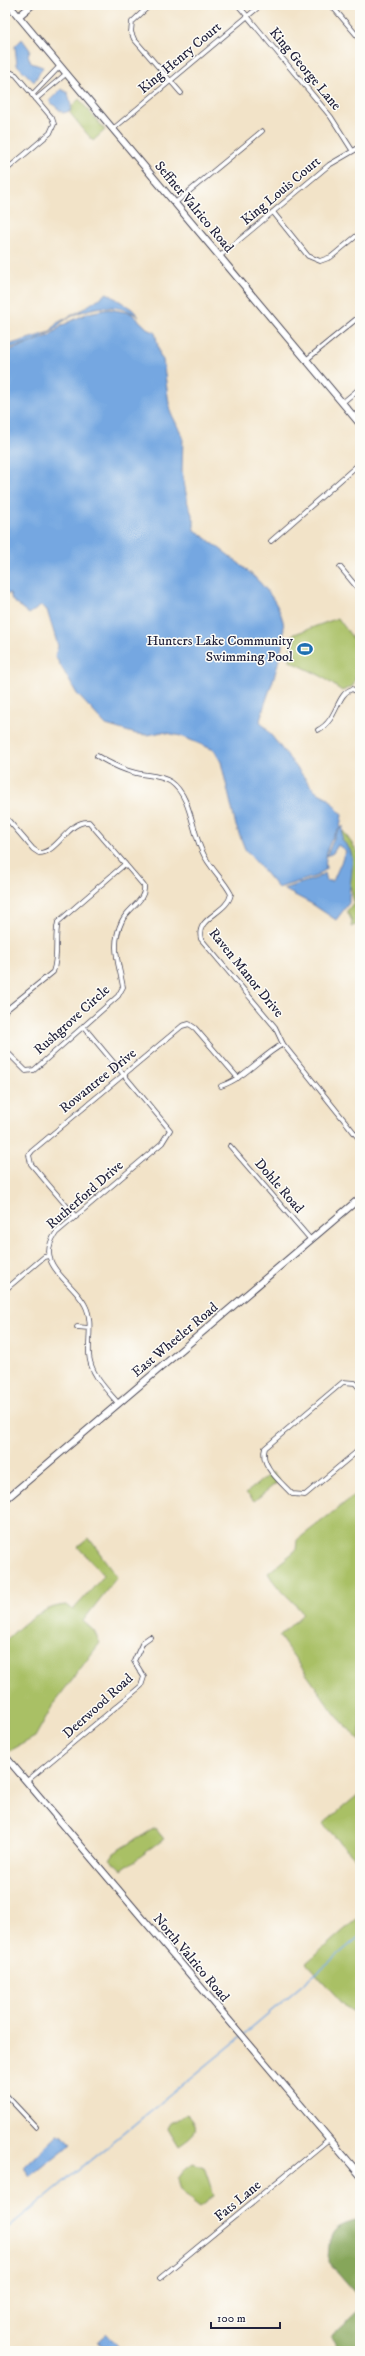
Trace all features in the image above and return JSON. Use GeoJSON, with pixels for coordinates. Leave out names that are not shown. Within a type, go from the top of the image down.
{"type":"FeatureCollection","features":[{"type":"Feature","properties":{"kind":"street","name":"Seffner Valrico Road"},"geometry":{"type":"LineString","coordinates":[[9,5],[360,424]]}},
{"type":"Feature","properties":{"kind":"street"},"geometry":{"type":"LineString","coordinates":[[18,16],[32,5]]}},
{"type":"Feature","properties":{"kind":"street"},"geometry":{"type":"LineString","coordinates":[[150,5],[132,22],[131,32],[134,39],[181,93]]}},
{"type":"Feature","properties":{"kind":"street","name":"King George Lane"},"geometry":{"type":"LineString","coordinates":[[238,5],[331,117],[352,150]]}},
{"type":"Feature","properties":{"kind":"street","name":"King Henry Court"},"geometry":{"type":"LineString","coordinates":[[113,129],[261,5]]}},
{"type":"Feature","properties":{"kind":"street"},"geometry":{"type":"LineString","coordinates":[[331,5],[360,39]]}},
{"type":"Feature","properties":{"kind":"street"},"geometry":{"type":"LineString","coordinates":[[32,95],[41,88],[46,78],[60,66]]}},
{"type":"Feature","properties":{"kind":"street"},"geometry":{"type":"LineString","coordinates":[[5,73],[10,72],[16,75],[52,118],[53,127],[50,133],[5,171]]}},
{"type":"Feature","properties":{"kind":"street"},"geometry":{"type":"LineString","coordinates":[[36,99],[66,73]]}},
{"type":"Feature","properties":{"kind":"street"},"geometry":{"type":"LineString","coordinates":[[46,78],[52,85]]}},
{"type":"Feature","properties":{"kind":"street"},"geometry":{"type":"LineString","coordinates":[[175,203],[262,131]]}},
{"type":"Feature","properties":{"kind":"street","name":"King Louis Court"},"geometry":{"type":"LineString","coordinates":[[220,256],[329,165],[352,150],[360,147]]}},
{"type":"Feature","properties":{"kind":"street"},"geometry":{"type":"LineString","coordinates":[[272,212],[308,256],[320,261],[331,257],[360,233]]}},
{"type":"Feature","properties":{"kind":"street"},"geometry":{"type":"LineString","coordinates":[[306,360],[360,316]]}},
{"type":"Feature","properties":{"kind":"street"},"geometry":{"type":"LineString","coordinates":[[342,403],[360,388]]}},
{"type":"Feature","properties":{"kind":"street"},"geometry":{"type":"LineString","coordinates":[[271,541],[360,463]]}},
{"type":"Feature","properties":{"kind":"street"},"geometry":{"type":"LineString","coordinates":[[340,567],[360,590]]}},
{"type":"Feature","properties":{"kind":"street"},"geometry":{"type":"LineString","coordinates":[[318,730],[328,725],[344,694],[352,689],[360,693]]}},
{"type":"Feature","properties":{"kind":"street","name":"Raven Manor Drive"},"geometry":{"type":"LineString","coordinates":[[97,756],[117,767],[135,773],[162,777],[178,787],[184,798],[204,856],[231,894],[227,903],[201,926],[199,932],[201,939],[275,1027],[283,1044],[360,1140]]}},
{"type":"Feature","properties":{"kind":"street","name":"Rushgrove Circle"},"geometry":{"type":"LineString","coordinates":[[5,820],[39,853],[47,851],[79,824],[89,822],[144,886],[145,892],[143,897],[122,921],[115,947],[116,965],[123,987],[112,1002],[34,1070],[26,1072],[5,1050]]}},
{"type":"Feature","properties":{"kind":"street"},"geometry":{"type":"LineString","coordinates":[[5,1011],[53,972],[56,964],[56,932],[58,922],[126,864]]}},
{"type":"Feature","properties":{"kind":"street","name":"Rowantree Drive"},"geometry":{"type":"LineString","coordinates":[[76,1217],[31,1164],[29,1155],[32,1151],[123,1073],[182,1026],[189,1024],[195,1028],[238,1078]]}},
{"type":"Feature","properties":{"kind":"street","name":"Rutherford Drive"},"geometry":{"type":"LineString","coordinates":[[49,1256],[51,1239],[168,1136],[170,1130],[83,1026]]}},
{"type":"Feature","properties":{"kind":"street"},"geometry":{"type":"LineString","coordinates":[[222,1086],[238,1078],[271,1050],[283,1044]]}},
{"type":"Feature","properties":{"kind":"street","name":"Dohle Road"},"geometry":{"type":"LineString","coordinates":[[230,1146],[311,1240]]}},
{"type":"Feature","properties":{"kind":"street","name":"East Wheeler Road"},"geometry":{"type":"LineString","coordinates":[[5,1500],[360,1198]]}},
{"type":"Feature","properties":{"kind":"street"},"geometry":{"type":"LineString","coordinates":[[5,1290],[44,1257],[49,1256],[55,1269],[85,1304],[88,1313],[89,1355],[94,1372],[118,1403]]}},
{"type":"Feature","properties":{"kind":"street"},"geometry":{"type":"LineString","coordinates":[[77,1327],[89,1328]]}},
{"type":"Feature","properties":{"kind":"street"},"geometry":{"type":"LineString","coordinates":[[5,1361],[7,1370],[5,1372]]}},
{"type":"Feature","properties":{"kind":"street"},"geometry":{"type":"LineString","coordinates":[[360,1389],[355,1383],[343,1382],[265,1448],[262,1455],[265,1463],[292,1494],[299,1496],[305,1495],[360,1449]]}},
{"type":"Feature","properties":{"kind":"street","name":"Deerwood Road"},"geometry":{"type":"LineString","coordinates":[[27,1781],[141,1686],[144,1677],[134,1661],[143,1642],[150,1637]]}},
{"type":"Feature","properties":{"kind":"street","name":"North Valrico Road"},"geometry":{"type":"LineString","coordinates":[[5,1756],[360,2175]]}},
{"type":"Feature","properties":{"kind":"street"},"geometry":{"type":"LineString","coordinates":[[5,2094],[36,2127]]}},
{"type":"Feature","properties":{"kind":"street","name":"Fats Lane"},"geometry":{"type":"LineString","coordinates":[[160,2278],[329,2139]]}},
{"type":"Feature","properties":{"kind":"green space"},"geometry":{"type":"Polygon","coordinates":[[[79,99],[105,130],[93,141],[70,113],[73,105],[79,99]]]}},
{"type":"Feature","properties":{"kind":"green space"},"geometry":{"type":"Polygon","coordinates":[[[338,618],[356,643],[359,655],[359,663],[353,686],[342,691],[321,676],[290,661],[292,635],[338,618]]]}},
{"type":"Feature","properties":{"kind":"green space"},"geometry":{"type":"Polygon","coordinates":[[[343,831],[360,855],[360,923],[351,927],[352,921],[347,911],[354,902],[349,880],[352,862],[350,850],[342,840],[341,834],[343,831]]]}},
{"type":"Feature","properties":{"kind":"green space"},"geometry":{"type":"Polygon","coordinates":[[[272,1472],[279,1481],[254,1501],[246,1493],[272,1472]]]}},
{"type":"Feature","properties":{"kind":"green space"},"geometry":{"type":"Polygon","coordinates":[[[360,1491],[360,1741],[335,1714],[279,1636],[303,1614],[268,1573],[296,1550],[297,1540],[360,1491]]]}},
{"type":"Feature","properties":{"kind":"green space"},"geometry":{"type":"Polygon","coordinates":[[[89,1538],[117,1577],[83,1621],[94,1631],[100,1643],[54,1703],[35,1737],[6,1753],[5,1641],[18,1628],[41,1612],[58,1606],[67,1605],[73,1610],[102,1578],[103,1575],[78,1547],[89,1538]]]}},
{"type":"Feature","properties":{"kind":"green space"},"geometry":{"type":"Polygon","coordinates":[[[360,1793],[360,1860],[353,1856],[323,1824],[360,1793]]]}},
{"type":"Feature","properties":{"kind":"green space"},"geometry":{"type":"Polygon","coordinates":[[[155,1828],[164,1839],[122,1870],[110,1859],[114,1853],[155,1828]]]}},
{"type":"Feature","properties":{"kind":"green space"},"geometry":{"type":"Polygon","coordinates":[[[360,1916],[360,2012],[357,2014],[346,2007],[306,1963],[360,1916]]]}},
{"type":"Feature","properties":{"kind":"green space"},"geometry":{"type":"Polygon","coordinates":[[[187,2114],[195,2124],[195,2132],[189,2139],[179,2146],[168,2128],[171,2123],[187,2114]]]}},
{"type":"Feature","properties":{"kind":"green space"},"geometry":{"type":"Polygon","coordinates":[[[193,2163],[204,2167],[214,2196],[199,2207],[182,2192],[178,2179],[185,2169],[193,2163]]]}},
{"type":"Feature","properties":{"kind":"green space"},"geometry":{"type":"Polygon","coordinates":[[[360,2220],[360,2299],[328,2262],[329,2244],[333,2233],[342,2225],[360,2220]]]}},
{"type":"Feature","properties":{"kind":"green space"},"geometry":{"type":"Polygon","coordinates":[[[360,2309],[360,2351],[340,2351],[330,2337],[360,2309]]]}},
{"type":"Feature","properties":{"kind":"water"},"geometry":{"type":"Polygon","coordinates":[[[22,39],[30,50],[28,55],[31,63],[43,67],[34,82],[17,65],[15,46],[22,39]]]}},
{"type":"Feature","properties":{"kind":"water"},"geometry":{"type":"Polygon","coordinates":[[[61,89],[68,93],[71,106],[70,111],[63,113],[49,101],[61,89]]]}},
{"type":"Feature","properties":{"kind":"water"},"geometry":{"type":"Polygon","coordinates":[[[107,293],[132,309],[139,317],[121,308],[111,307],[90,309],[80,312],[62,322],[54,330],[43,337],[5,349],[5,346],[50,332],[57,323],[80,311],[107,293]]]}},
{"type":"Feature","properties":{"kind":"water"},"geometry":{"type":"Polygon","coordinates":[[[109,309],[131,313],[149,330],[155,332],[160,356],[163,360],[170,411],[183,437],[182,471],[188,504],[194,520],[194,529],[246,569],[258,581],[269,593],[283,621],[284,634],[282,646],[276,671],[260,721],[315,791],[328,798],[342,815],[340,828],[336,832],[328,847],[326,869],[317,876],[278,888],[245,849],[236,826],[221,762],[214,750],[181,736],[162,732],[148,735],[136,734],[106,725],[77,694],[55,656],[58,646],[47,610],[41,606],[29,614],[12,600],[10,593],[5,595],[5,352],[49,336],[63,325],[88,313],[109,309]]]}},
{"type":"Feature","properties":{"kind":"water"},"geometry":{"type":"Polygon","coordinates":[[[343,826],[342,840],[352,855],[352,868],[349,903],[336,920],[312,904],[283,889],[317,878],[325,873],[327,881],[333,881],[346,851],[338,845],[333,853],[327,856],[335,835],[343,826]]]}},
{"type":"Feature","properties":{"kind":"water"},"geometry":{"type":"Polygon","coordinates":[[[58,2134],[64,2135],[71,2144],[31,2176],[24,2167],[58,2134]]]}},
{"type":"Feature","properties":{"kind":"water"},"geometry":{"type":"Polygon","coordinates":[[[107,2333],[122,2351],[106,2351],[98,2341],[107,2333]]]}},
{"type":"Feature","properties":{"kind":"waterway"},"geometry":{"type":"LineString","coordinates":[[244,2034],[360,1936]]}},
{"type":"Feature","properties":{"kind":"waterway"},"geometry":{"type":"LineString","coordinates":[[5,2230],[241,2037]]}},
{"type":"Feature","properties":{"kind":"place","name":"Hunters Lake Community Swimming Pool"},"geometry":{"type":"Point","coordinates":[305,649]}}]}
